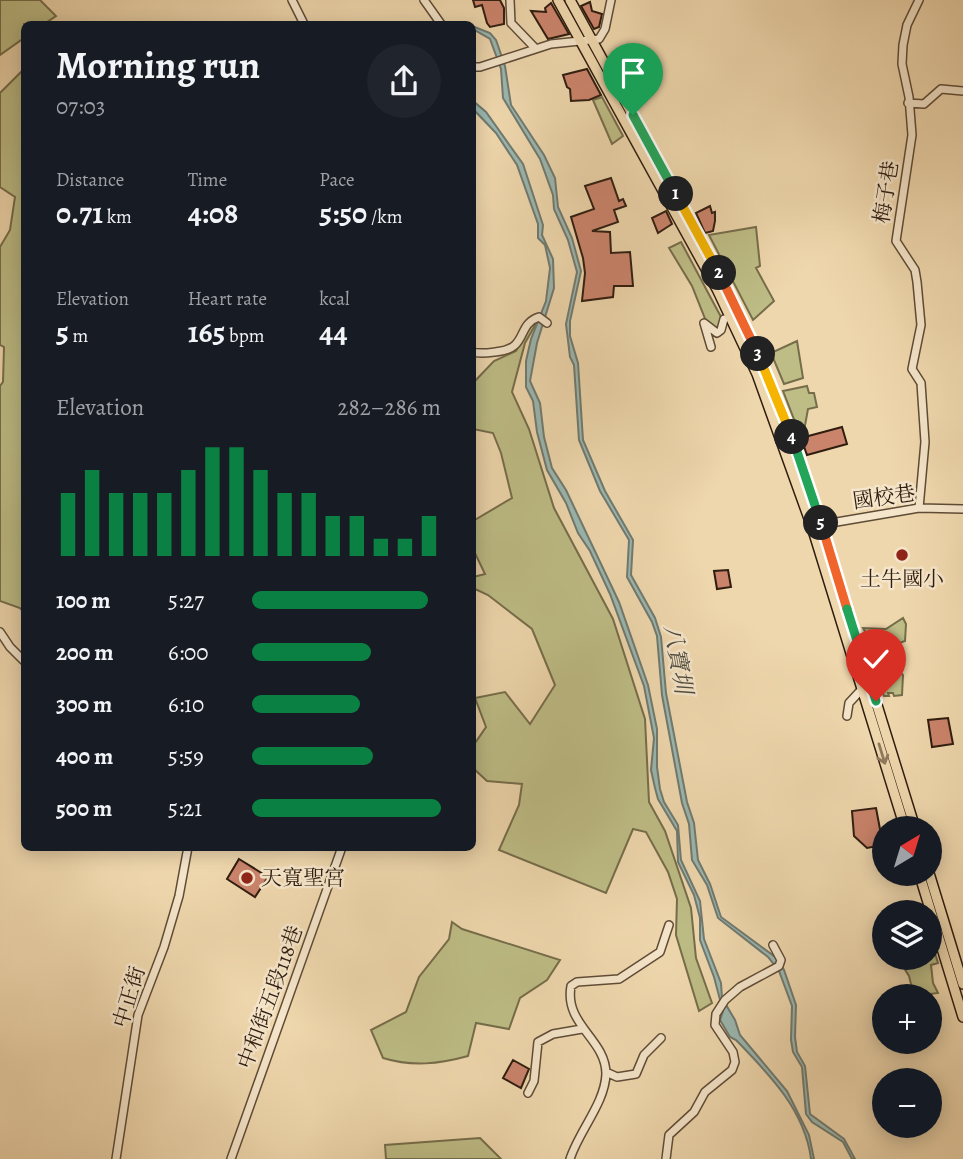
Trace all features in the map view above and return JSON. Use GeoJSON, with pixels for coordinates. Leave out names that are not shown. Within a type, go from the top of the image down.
{"type":"FeatureCollection","features":[{"type":"Feature","properties":{"kind":"main road"},"geometry":{"type":"LineString","coordinates":[[558,0],[740,335],[847,608],[911,816]]}},
{"type":"Feature","properties":{"kind":"main road"},"geometry":{"type":"LineString","coordinates":[[574,2],[747,330],[792,437],[838,614],[901,816]]}},
{"type":"Feature","properties":{"kind":"main road"},"geometry":{"type":"LineString","coordinates":[[923,886],[963,1017]]}},
{"type":"Feature","properties":{"kind":"main road"},"geometry":{"type":"LineString","coordinates":[[933,886],[963,985]]}},
{"type":"Feature","properties":{"kind":"street"},"geometry":{"type":"LineString","coordinates":[[292,0],[302,21]]}},
{"type":"Feature","properties":{"kind":"street"},"geometry":{"type":"LineString","coordinates":[[424,0],[438,21]]}},
{"type":"Feature","properties":{"kind":"street"},"geometry":{"type":"LineString","coordinates":[[510,0],[511,23],[535,48]]}},
{"type":"Feature","properties":{"kind":"street"},"geometry":{"type":"LineString","coordinates":[[476,66],[535,48],[599,39],[605,29],[611,0]]}},
{"type":"Feature","properties":{"kind":"street","name":"梅子巷"},"geometry":{"type":"LineString","coordinates":[[919,0],[907,25],[903,45],[902,64],[912,135],[896,241],[915,270],[921,325],[912,369],[921,383],[925,442],[919,508]]}},
{"type":"Feature","properties":{"kind":"street"},"geometry":{"type":"LineString","coordinates":[[908,103],[924,104],[941,89],[963,91]]}},
{"type":"Feature","properties":{"kind":"street"},"geometry":{"type":"LineString","coordinates":[[476,352],[510,351],[532,320],[539,317],[547,323]]}},
{"type":"Feature","properties":{"kind":"street"},"geometry":{"type":"LineString","coordinates":[[711,347],[704,323],[717,332],[722,330],[724,319]]}},
{"type":"Feature","properties":{"kind":"street","name":"國校巷"},"geometry":{"type":"LineString","coordinates":[[817,526],[919,508],[963,509]]}},
{"type":"Feature","properties":{"kind":"street"},"geometry":{"type":"LineString","coordinates":[[838,614],[847,608]]}},
{"type":"Feature","properties":{"kind":"street"},"geometry":{"type":"LineString","coordinates":[[0,632],[21,658]]}},
{"type":"Feature","properties":{"kind":"street"},"geometry":{"type":"LineString","coordinates":[[847,716],[849,703],[862,689]]}},
{"type":"Feature","properties":{"kind":"street","name":"中正街"},"geometry":{"type":"LineString","coordinates":[[117,1159],[138,1015],[164,947],[187,851]]}},
{"type":"Feature","properties":{"kind":"street","name":"中和街五段118巷"},"geometry":{"type":"LineString","coordinates":[[231,1159],[341,851]]}},
{"type":"Feature","properties":{"kind":"street"},"geometry":{"type":"LineString","coordinates":[[570,1159],[589,1116],[603,1095],[606,1072],[595,1042],[575,1019],[570,990],[574,982],[626,977],[638,964],[660,952],[669,925]]}},
{"type":"Feature","properties":{"kind":"street"},"geometry":{"type":"LineString","coordinates":[[666,1159],[669,1135],[694,1112],[705,1093],[732,1070],[736,1062],[733,1052],[715,1025],[716,1014],[725,1000],[740,987],[779,966],[781,960],[773,945]]}},
{"type":"Feature","properties":{"kind":"street"},"geometry":{"type":"LineString","coordinates":[[528,1093],[534,1081],[538,1042],[552,1034],[582,1029]]}},
{"type":"Feature","properties":{"kind":"street"},"geometry":{"type":"LineString","coordinates":[[606,1072],[617,1077],[636,1074],[645,1055],[661,1038]]}},
{"type":"Feature","properties":{"kind":"shaded area"},"geometry":{"type":"Polygon","coordinates":[[[0,0],[40,0],[56,16],[48,21],[21,21],[21,40],[0,55],[0,0]]]}},
{"type":"Feature","properties":{"kind":"shaded area"},"geometry":{"type":"Polygon","coordinates":[[[21,72],[21,609],[0,601],[0,386],[3,382],[4,347],[0,345],[0,247],[10,230],[15,197],[0,187],[0,93],[21,72]]]}},
{"type":"Feature","properties":{"kind":"shaded area"},"geometry":{"type":"Polygon","coordinates":[[[602,97],[623,136],[612,144],[593,100],[602,97]]]}},
{"type":"Feature","properties":{"kind":"shaded area"},"geometry":{"type":"Polygon","coordinates":[[[756,227],[760,266],[756,268],[774,301],[753,320],[709,235],[756,227]]]}},
{"type":"Feature","properties":{"kind":"shaded area"},"geometry":{"type":"Polygon","coordinates":[[[681,242],[721,317],[719,330],[706,321],[692,286],[669,248],[681,242]]]}},
{"type":"Feature","properties":{"kind":"shaded area"},"geometry":{"type":"Polygon","coordinates":[[[537,322],[525,343],[512,392],[529,429],[554,508],[613,619],[645,719],[649,802],[665,831],[691,908],[696,958],[712,1003],[699,1011],[676,935],[677,899],[668,872],[646,832],[633,829],[606,893],[499,850],[519,805],[522,784],[487,781],[476,771],[476,742],[486,727],[476,698],[505,692],[530,724],[555,685],[532,629],[488,595],[476,589],[476,576],[485,574],[476,555],[476,519],[512,498],[493,433],[476,430],[476,380],[494,361],[516,351],[532,324],[537,322]]]}},
{"type":"Feature","properties":{"kind":"shaded area"},"geometry":{"type":"Polygon","coordinates":[[[797,341],[803,378],[784,384],[771,353],[797,341]]]}},
{"type":"Feature","properties":{"kind":"shaded area"},"geometry":{"type":"Polygon","coordinates":[[[807,386],[809,393],[814,393],[817,407],[808,409],[804,431],[799,432],[783,391],[807,386]]]}},
{"type":"Feature","properties":{"kind":"shaded area"},"geometry":{"type":"Polygon","coordinates":[[[903,618],[906,624],[905,641],[891,646],[893,664],[903,675],[902,695],[894,696],[893,693],[888,693],[889,696],[884,696],[879,680],[893,676],[895,681],[892,665],[876,670],[869,650],[890,638],[888,634],[870,640],[863,628],[886,629],[903,618]]]}},
{"type":"Feature","properties":{"kind":"shaded area"},"geometry":{"type":"Polygon","coordinates":[[[452,922],[462,929],[560,960],[547,980],[520,998],[509,1029],[476,1023],[468,1056],[426,1063],[404,1063],[383,1058],[371,1030],[406,1012],[419,977],[449,939],[452,922]]]}},
{"type":"Feature","properties":{"kind":"shaded area"},"geometry":{"type":"Polygon","coordinates":[[[905,970],[932,970],[934,984],[911,984],[905,970]]]}},
{"type":"Feature","properties":{"kind":"shaded area"},"geometry":{"type":"Polygon","coordinates":[[[480,1138],[501,1159],[386,1159],[385,1145],[480,1138]]]}},
{"type":"Feature","properties":{"kind":"water","name":"八寶圳"},"geometry":{"type":"Polygon","coordinates":[[[476,28],[490,33],[496,40],[505,66],[511,105],[544,155],[555,178],[558,207],[572,238],[581,271],[570,321],[570,336],[578,363],[583,440],[605,491],[633,540],[631,575],[655,618],[661,637],[666,693],[687,802],[694,823],[698,860],[710,884],[721,917],[778,959],[784,970],[796,1005],[795,1037],[797,1052],[805,1066],[810,1114],[844,1139],[855,1159],[852,1159],[843,1142],[812,1122],[806,1114],[802,1067],[793,1052],[791,1040],[792,1006],[779,971],[768,957],[718,918],[707,885],[692,860],[689,824],[682,803],[662,695],[657,636],[627,577],[629,540],[600,491],[579,440],[574,365],[570,357],[566,324],[577,272],[568,240],[554,209],[553,195],[540,159],[503,98],[501,69],[490,39],[476,31],[476,28]]]}},
{"type":"Feature","properties":{"kind":"water","name":"八寶圳"},"geometry":{"type":"Polygon","coordinates":[[[476,103],[486,112],[523,164],[543,225],[542,235],[553,259],[554,288],[537,343],[530,381],[540,403],[544,437],[552,468],[566,490],[619,602],[648,685],[657,729],[660,789],[664,802],[678,825],[681,860],[700,901],[704,939],[721,983],[722,998],[740,1035],[787,1091],[809,1135],[814,1159],[811,1159],[801,1124],[783,1094],[736,1040],[730,1037],[720,1020],[723,1011],[700,940],[700,918],[694,895],[678,862],[677,831],[658,799],[655,788],[651,770],[654,738],[644,686],[610,594],[547,470],[537,432],[533,401],[526,387],[526,361],[531,339],[546,301],[550,268],[545,245],[538,238],[538,224],[517,165],[496,133],[476,112],[476,103]]]}},
{"type":"Feature","properties":{"kind":"building"},"geometry":{"type":"Polygon","coordinates":[[[473,0],[500,0],[504,8],[504,24],[490,27],[482,5],[475,7],[473,0]]]}},
{"type":"Feature","properties":{"kind":"building"},"geometry":{"type":"Polygon","coordinates":[[[590,2],[592,11],[602,14],[599,27],[594,29],[581,6],[590,2]]]}},
{"type":"Feature","properties":{"kind":"building"},"geometry":{"type":"Polygon","coordinates":[[[551,3],[569,34],[548,39],[531,11],[546,12],[545,8],[551,3]]]}},
{"type":"Feature","properties":{"kind":"building"},"geometry":{"type":"Polygon","coordinates":[[[587,69],[601,95],[589,100],[571,101],[570,89],[563,75],[587,69]]]}},
{"type":"Feature","properties":{"kind":"building"},"geometry":{"type":"Polygon","coordinates":[[[611,178],[619,201],[623,199],[626,206],[614,210],[618,222],[592,231],[610,232],[611,253],[630,252],[633,286],[614,286],[613,297],[582,301],[585,273],[571,217],[594,209],[585,186],[611,178]]]}},
{"type":"Feature","properties":{"kind":"building"},"geometry":{"type":"Polygon","coordinates":[[[710,206],[712,213],[715,212],[715,221],[713,231],[705,233],[696,213],[710,206]]]}},
{"type":"Feature","properties":{"kind":"building"},"geometry":{"type":"Polygon","coordinates":[[[666,211],[672,224],[658,233],[652,218],[666,211]]]}},
{"type":"Feature","properties":{"kind":"building"},"geometry":{"type":"Polygon","coordinates":[[[842,427],[847,444],[807,455],[801,438],[842,427]]]}},
{"type":"Feature","properties":{"kind":"building"},"geometry":{"type":"Polygon","coordinates":[[[728,570],[731,587],[717,589],[714,571],[728,570]]]}},
{"type":"Feature","properties":{"kind":"building"},"geometry":{"type":"Polygon","coordinates":[[[948,718],[953,744],[932,747],[928,720],[948,718]]]}},
{"type":"Feature","properties":{"kind":"building"},"geometry":{"type":"Polygon","coordinates":[[[876,808],[878,816],[872,816],[872,847],[867,848],[854,836],[852,811],[876,808]]]}},
{"type":"Feature","properties":{"kind":"building","name":"天寬聖宮"},"geometry":{"type":"Polygon","coordinates":[[[239,859],[268,877],[255,897],[227,879],[239,859]]]}},
{"type":"Feature","properties":{"kind":"building"},"geometry":{"type":"Polygon","coordinates":[[[513,1060],[529,1069],[521,1088],[503,1078],[513,1060]]]}},
{"type":"Feature","properties":{"kind":"place","name":"土牛國小"},"geometry":{"type":"Point","coordinates":[902,555]}},
{"type":"Feature","properties":{"kind":"place","name":"天寬聖宮"},"geometry":{"type":"Point","coordinates":[247,878]}},
{"type":"Feature","properties":{"kind":"route"},"geometry":{"type":"LineString","coordinates":[[633,115],[723,281],[765,370],[792,437],[876,701]]}}]}
